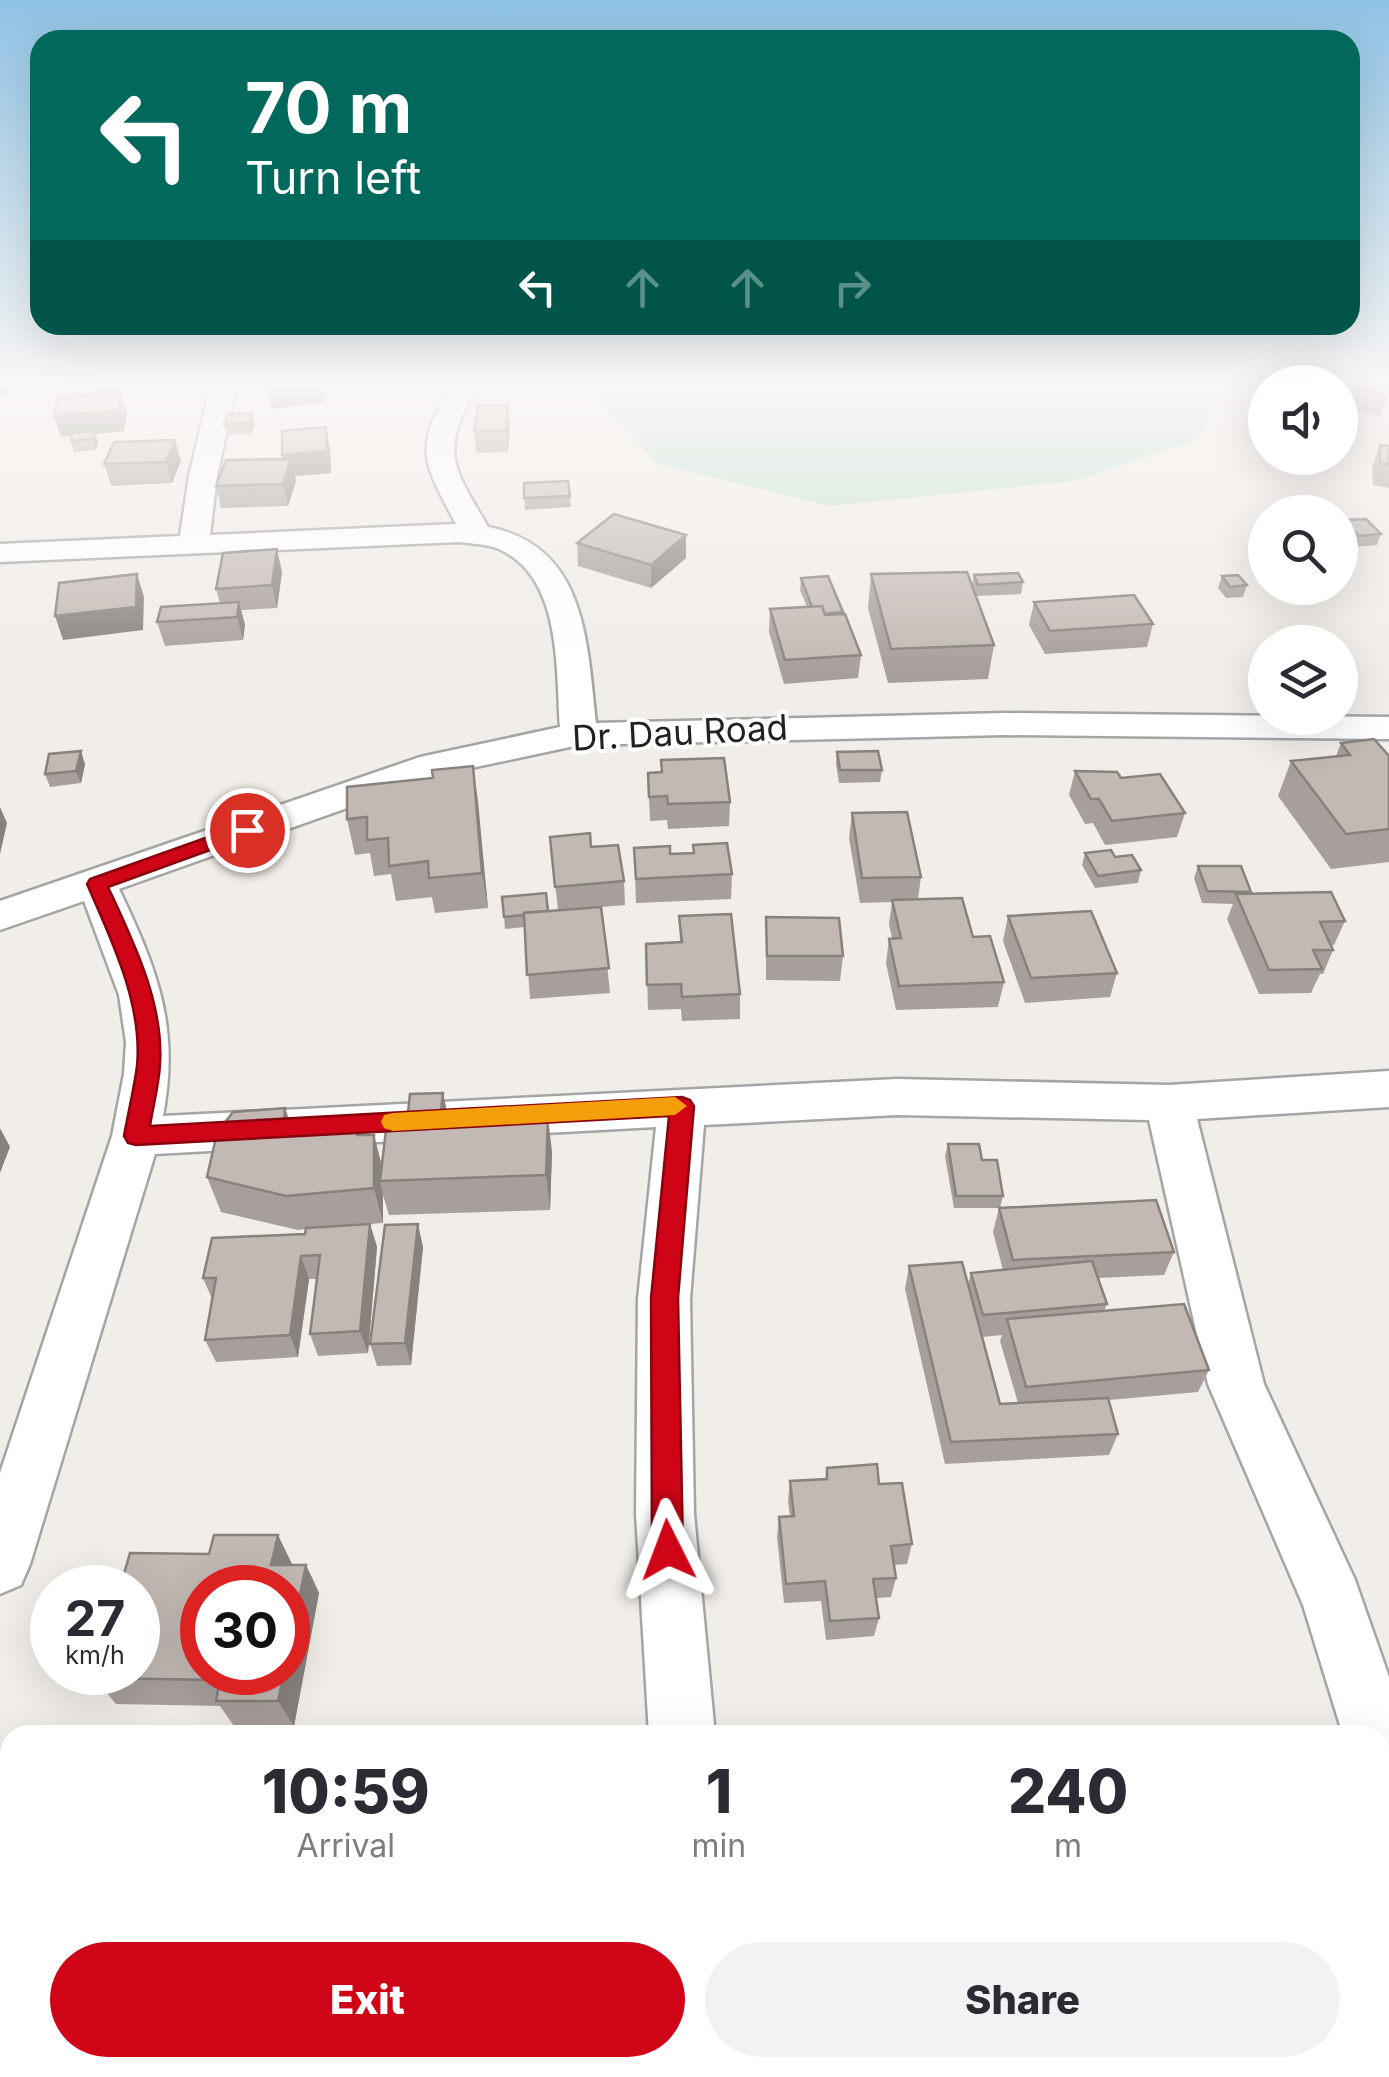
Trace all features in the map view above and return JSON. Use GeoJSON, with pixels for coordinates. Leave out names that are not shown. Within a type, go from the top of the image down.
{"type":"FeatureCollection","features":[{"type":"Feature","properties":{"kind":"street"},"geometry":{"type":"LineString","coordinates":[[194,544],[203,477]]}},
{"type":"Feature","properties":{"kind":"street"},"geometry":{"type":"LineString","coordinates":[[445,477],[477,535]]}},
{"type":"Feature","properties":{"kind":"street"},"geometry":{"type":"LineString","coordinates":[[0,553],[477,535],[520,547],[557,592],[565,619],[579,734]]}},
{"type":"Feature","properties":{"kind":"street","name":"Dr. Dau Road"},"geometry":{"type":"LineString","coordinates":[[0,916],[433,765],[579,734],[929,725],[1375,739]]}},
{"type":"Feature","properties":{"kind":"street"},"geometry":{"type":"LineString","coordinates":[[1,1556],[136,1136],[149,1062],[144,1012],[124,945],[97,884]]}},
{"type":"Feature","properties":{"kind":"street"},"geometry":{"type":"LineString","coordinates":[[136,1136],[897,1097],[1169,1103],[1389,1089]]}},
{"type":"Feature","properties":{"kind":"street"},"geometry":{"type":"LineString","coordinates":[[1169,1103],[1236,1384],[1333,1602],[1373,1725]]}},
{"type":"Feature","properties":{"kind":"street"},"geometry":{"type":"LineString","coordinates":[[681,1725],[665,1514],[664,1298],[682,1106]]}},
{"type":"Feature","properties":{"kind":"green space"},"geometry":{"type":"Polygon","coordinates":[[[710,477],[1087,477],[1075,481],[830,506],[710,477]]]}},
{"type":"Feature","properties":{"kind":"building"},"geometry":{"type":"Polygon","coordinates":[[[219,477],[285,477],[283,484],[216,486],[219,477]]]}},
{"type":"Feature","properties":{"kind":"building"},"geometry":{"type":"Polygon","coordinates":[[[568,481],[570,496],[524,498],[524,483],[568,481]]]}},
{"type":"Feature","properties":{"kind":"building"},"geometry":{"type":"Polygon","coordinates":[[[614,514],[686,535],[651,565],[577,543],[614,514]]]}},
{"type":"Feature","properties":{"kind":"building"},"geometry":{"type":"Polygon","coordinates":[[[1358,519],[1366,519],[1381,534],[1359,536],[1358,519]]]}},
{"type":"Feature","properties":{"kind":"building"},"geometry":{"type":"Polygon","coordinates":[[[277,549],[272,585],[216,589],[223,553],[277,549]]]}},
{"type":"Feature","properties":{"kind":"building"},"geometry":{"type":"Polygon","coordinates":[[[967,572],[994,645],[891,649],[871,574],[967,572]]]}},
{"type":"Feature","properties":{"kind":"building"},"geometry":{"type":"Polygon","coordinates":[[[1018,573],[1023,582],[978,585],[974,575],[1018,573]]]}},
{"type":"Feature","properties":{"kind":"building"},"geometry":{"type":"Polygon","coordinates":[[[137,574],[136,607],[55,616],[59,583],[137,574]]]}},
{"type":"Feature","properties":{"kind":"building"},"geometry":{"type":"Polygon","coordinates":[[[1238,575],[1247,585],[1230,587],[1222,576],[1238,575]]]}},
{"type":"Feature","properties":{"kind":"building"},"geometry":{"type":"Polygon","coordinates":[[[828,576],[843,612],[824,614],[822,606],[812,607],[801,578],[828,576]]]}},
{"type":"Feature","properties":{"kind":"building"},"geometry":{"type":"Polygon","coordinates":[[[1134,595],[1153,624],[1050,631],[1034,602],[1134,595]]]}},
{"type":"Feature","properties":{"kind":"building"},"geometry":{"type":"Polygon","coordinates":[[[239,602],[237,617],[157,622],[161,607],[239,602]]]}},
{"type":"Feature","properties":{"kind":"building"},"geometry":{"type":"Polygon","coordinates":[[[822,606],[825,615],[845,614],[861,655],[785,660],[770,609],[822,606]]]}},
{"type":"Feature","properties":{"kind":"building"},"geometry":{"type":"Polygon","coordinates":[[[1374,739],[1389,756],[1389,829],[1346,834],[1291,761],[1350,755],[1341,743],[1374,739]]]}},
{"type":"Feature","properties":{"kind":"building"},"geometry":{"type":"Polygon","coordinates":[[[81,751],[76,771],[45,774],[49,754],[81,751]]]}},
{"type":"Feature","properties":{"kind":"building"},"geometry":{"type":"Polygon","coordinates":[[[878,751],[882,770],[840,770],[837,752],[878,751]]]}},
{"type":"Feature","properties":{"kind":"building"},"geometry":{"type":"Polygon","coordinates":[[[724,758],[730,802],[668,804],[667,796],[649,797],[648,773],[662,772],[661,760],[724,758]]]}},
{"type":"Feature","properties":{"kind":"building"},"geometry":{"type":"Polygon","coordinates":[[[473,766],[482,873],[429,878],[428,861],[389,866],[388,838],[367,840],[367,817],[347,819],[347,787],[433,778],[432,770],[473,766]]]}},
{"type":"Feature","properties":{"kind":"building"},"geometry":{"type":"Polygon","coordinates":[[[1075,771],[1117,772],[1121,778],[1160,774],[1185,813],[1112,821],[1099,799],[1091,799],[1075,771]]]}},
{"type":"Feature","properties":{"kind":"building"},"geometry":{"type":"Polygon","coordinates":[[[907,812],[921,877],[862,878],[852,813],[907,812]]]}},
{"type":"Feature","properties":{"kind":"building"},"geometry":{"type":"Polygon","coordinates":[[[590,833],[591,847],[618,845],[624,881],[555,887],[550,837],[590,833]]]}},
{"type":"Feature","properties":{"kind":"building"},"geometry":{"type":"Polygon","coordinates":[[[727,843],[732,874],[636,879],[634,848],[670,846],[670,854],[694,853],[693,845],[727,843]]]}},
{"type":"Feature","properties":{"kind":"building"},"geometry":{"type":"Polygon","coordinates":[[[1111,850],[1115,857],[1132,855],[1141,870],[1098,876],[1085,853],[1111,850]]]}},
{"type":"Feature","properties":{"kind":"building"},"geometry":{"type":"Polygon","coordinates":[[[1198,866],[1241,866],[1251,892],[1207,891],[1198,866]]]}},
{"type":"Feature","properties":{"kind":"building"},"geometry":{"type":"Polygon","coordinates":[[[1331,892],[1345,921],[1320,922],[1333,950],[1313,950],[1322,969],[1269,970],[1236,894],[1331,892]]]}},
{"type":"Feature","properties":{"kind":"building"},"geometry":{"type":"Polygon","coordinates":[[[546,893],[548,911],[504,917],[502,897],[546,893]]]}},
{"type":"Feature","properties":{"kind":"building"},"geometry":{"type":"Polygon","coordinates":[[[962,898],[973,937],[990,936],[1004,982],[899,986],[889,939],[901,938],[892,900],[962,898]]]}},
{"type":"Feature","properties":{"kind":"building"},"geometry":{"type":"Polygon","coordinates":[[[601,907],[609,968],[527,975],[524,913],[601,907]]]}},
{"type":"Feature","properties":{"kind":"building"},"geometry":{"type":"Polygon","coordinates":[[[1091,911],[1117,973],[1031,978],[1008,916],[1091,911]]]}},
{"type":"Feature","properties":{"kind":"building"},"geometry":{"type":"Polygon","coordinates":[[[731,914],[740,994],[682,997],[681,984],[647,985],[646,944],[682,942],[679,916],[731,914]]]}},
{"type":"Feature","properties":{"kind":"building"},"geometry":{"type":"Polygon","coordinates":[[[766,917],[839,918],[843,956],[767,956],[766,917]]]}},
{"type":"Feature","properties":{"kind":"building"},"geometry":{"type":"Polygon","coordinates":[[[443,1093],[441,1111],[490,1109],[490,1118],[548,1117],[546,1175],[380,1181],[386,1130],[406,1130],[410,1094],[443,1093]]]}},
{"type":"Feature","properties":{"kind":"building"},"geometry":{"type":"Polygon","coordinates":[[[285,1108],[283,1132],[352,1125],[357,1135],[374,1135],[374,1188],[286,1196],[207,1177],[217,1133],[233,1112],[285,1108]]]}},
{"type":"Feature","properties":{"kind":"building"},"geometry":{"type":"Polygon","coordinates":[[[948,1144],[979,1144],[982,1160],[997,1160],[1003,1196],[956,1196],[948,1144]]]}},
{"type":"Feature","properties":{"kind":"building"},"geometry":{"type":"Polygon","coordinates":[[[1156,1200],[1174,1252],[1013,1260],[999,1208],[1156,1200]]]}},
{"type":"Feature","properties":{"kind":"building"},"geometry":{"type":"Polygon","coordinates":[[[370,1224],[360,1331],[310,1334],[320,1255],[301,1256],[290,1335],[205,1340],[216,1278],[203,1278],[212,1238],[305,1234],[306,1228],[370,1224]]]}},
{"type":"Feature","properties":{"kind":"building"},"geometry":{"type":"Polygon","coordinates":[[[418,1224],[405,1343],[370,1344],[385,1225],[418,1224]]]}},
{"type":"Feature","properties":{"kind":"building"},"geometry":{"type":"Polygon","coordinates":[[[1092,1261],[1107,1304],[983,1315],[971,1273],[1092,1261]]]}},
{"type":"Feature","properties":{"kind":"building"},"geometry":{"type":"Polygon","coordinates":[[[962,1262],[1000,1404],[1108,1398],[1118,1434],[951,1442],[909,1266],[962,1262]]]}},
{"type":"Feature","properties":{"kind":"building"},"geometry":{"type":"Polygon","coordinates":[[[1184,1304],[1209,1370],[1026,1387],[1007,1319],[1184,1304]]]}},
{"type":"Feature","properties":{"kind":"building"},"geometry":{"type":"Polygon","coordinates":[[[877,1464],[879,1484],[902,1483],[912,1544],[891,1546],[896,1578],[873,1579],[879,1618],[830,1621],[825,1581],[786,1584],[779,1517],[794,1516],[790,1481],[827,1479],[827,1468],[877,1464]]]}},
{"type":"Feature","properties":{"kind":"building"},"geometry":{"type":"Polygon","coordinates":[[[214,1535],[278,1535],[271,1565],[180,1565],[180,1679],[160,1679],[160,1565],[127,1565],[130,1553],[209,1554],[214,1535]]]}},
{"type":"Feature","properties":{"kind":"building"},"geometry":{"type":"Polygon","coordinates":[[[217,1695],[279,1695],[278,1701],[216,1701],[217,1695]]]}},
{"type":"Feature","properties":{"kind":"slow traffic"},"geometry":{"type":"LineString","coordinates":[[393,1122],[675,1106]]}},
{"type":"Feature","properties":{"kind":"route"},"geometry":{"type":"LineString","coordinates":[[247,830],[97,884],[124,945],[144,1012],[149,1062],[136,1136],[682,1106],[664,1298],[668,1550]]}}]}
